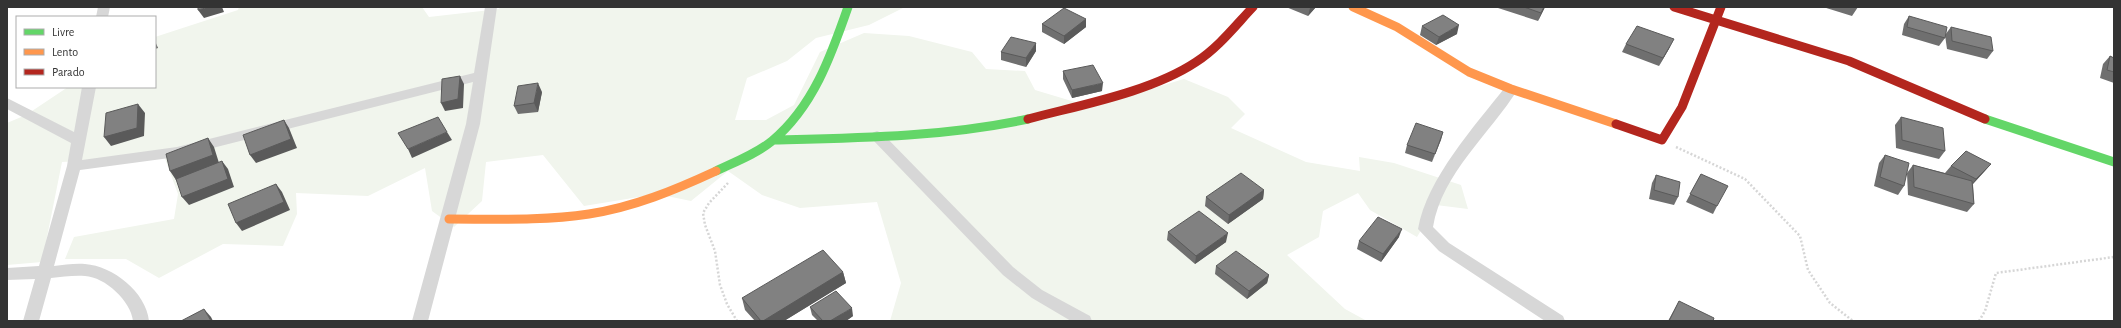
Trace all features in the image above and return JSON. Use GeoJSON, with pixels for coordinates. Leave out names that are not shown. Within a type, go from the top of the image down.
{"type":"FeatureCollection","features":[{"type":"Feature","properties":{"kind":"street"},"geometry":{"type":"LineString","coordinates":[[420,321],[449,219],[473,124],[482,75],[491,7]]}},
{"type":"Feature","properties":{"kind":"street"},"geometry":{"type":"LineString","coordinates":[[449,219],[544,217],[593,214],[628,205],[686,184],[726,166],[773,140],[802,107],[826,65],[842,28],[848,7]]}},
{"type":"Feature","properties":{"kind":"street"},"geometry":{"type":"LineString","coordinates":[[773,140],[877,136],[977,129],[1020,121],[1116,94],[1162,79],[1187,68],[1210,51],[1253,7]]}},
{"type":"Feature","properties":{"kind":"street"},"geometry":{"type":"LineString","coordinates":[[1352,7],[1403,30],[1469,72],[1510,89],[1662,140],[1682,106],[1718,20],[1721,7]]}},
{"type":"Feature","properties":{"kind":"street"},"geometry":{"type":"LineString","coordinates":[[1674,7],[1849,61],[1976,116],[2114,162]]}},
{"type":"Feature","properties":{"kind":"street"},"geometry":{"type":"LineString","coordinates":[[74,166],[177,152],[482,75]]}},
{"type":"Feature","properties":{"kind":"street"},"geometry":{"type":"LineString","coordinates":[[31,321],[46,272],[74,166],[89,88]]}},
{"type":"Feature","properties":{"kind":"street"},"geometry":{"type":"LineString","coordinates":[[1510,89],[1466,147],[1430,208],[1425,220],[1425,229],[1444,247],[1557,321]]}},
{"type":"Feature","properties":{"kind":"street"},"geometry":{"type":"LineString","coordinates":[[7,103],[78,141]]}},
{"type":"Feature","properties":{"kind":"street"},"geometry":{"type":"LineString","coordinates":[[877,136],[1008,271],[1037,294],[1084,321]]}},
{"type":"Feature","properties":{"kind":"street"},"geometry":{"type":"LineString","coordinates":[[7,274],[85,270],[103,274],[131,296],[140,310],[140,321]]}},
{"type":"Feature","properties":{"kind":"path"},"geometry":{"type":"LineString","coordinates":[[1662,140],[1745,179],[1800,236],[1808,270],[1830,304],[1853,321]]}},
{"type":"Feature","properties":{"kind":"path"},"geometry":{"type":"LineString","coordinates":[[734,178],[708,203],[703,214],[705,225],[715,251],[720,285],[727,304],[737,321]]}},
{"type":"Feature","properties":{"kind":"path"},"geometry":{"type":"LineString","coordinates":[[1979,321],[1985,311],[1996,273],[2114,257]]}},
{"type":"Feature","properties":{"kind":"shaded area"},"geometry":{"type":"Polygon","coordinates":[[[239,7],[422,7],[429,17],[499,9],[500,7],[905,7],[869,25],[816,38],[787,61],[747,78],[735,120],[766,120],[794,105],[820,52],[864,33],[909,36],[972,52],[986,69],[1025,71],[1035,90],[1085,105],[1147,90],[1184,79],[1228,97],[1245,114],[1231,128],[1306,162],[1360,171],[1359,157],[1394,163],[1461,185],[1468,209],[1436,205],[1417,237],[1370,210],[1358,193],[1323,211],[1319,237],[1287,255],[1345,309],[1367,321],[890,321],[901,283],[877,202],[800,208],[762,195],[728,171],[691,201],[657,194],[584,206],[543,155],[486,162],[482,201],[454,227],[432,211],[425,168],[368,196],[296,193],[297,214],[283,246],[223,244],[159,278],[126,259],[65,259],[74,237],[174,219],[178,194],[164,156],[62,162],[42,262],[7,265],[7,123],[26,115],[66,88],[156,88],[156,37],[238,10],[239,7]]]}},
{"type":"Feature","properties":{"kind":"building"},"geometry":{"type":"Polygon","coordinates":[[[198,7],[209,7],[198,10],[198,7]]]}},
{"type":"Feature","properties":{"kind":"building"},"geometry":{"type":"Polygon","coordinates":[[[1524,7],[1544,7],[1541,13],[1524,7]]]}},
{"type":"Feature","properties":{"kind":"building"},"geometry":{"type":"Polygon","coordinates":[[[1064,8],[1086,19],[1064,36],[1042,24],[1064,8]]]}},
{"type":"Feature","properties":{"kind":"building"},"geometry":{"type":"Polygon","coordinates":[[[1443,15],[1459,25],[1439,37],[1422,26],[1443,15]]]}},
{"type":"Feature","properties":{"kind":"building"},"geometry":{"type":"Polygon","coordinates":[[[1909,16],[1947,27],[1945,38],[1907,27],[1909,16]]]}},
{"type":"Feature","properties":{"kind":"building"},"geometry":{"type":"Polygon","coordinates":[[[1637,26],[1674,39],[1663,58],[1626,44],[1637,26]]]}},
{"type":"Feature","properties":{"kind":"building"},"geometry":{"type":"Polygon","coordinates":[[[1951,27],[1991,37],[1993,51],[1952,41],[1951,27]]]}},
{"type":"Feature","properties":{"kind":"building"},"geometry":{"type":"Polygon","coordinates":[[[1011,37],[1036,43],[1026,58],[1001,52],[1011,37]]]}},
{"type":"Feature","properties":{"kind":"building"},"geometry":{"type":"Polygon","coordinates":[[[2110,56],[2114,58],[2114,72],[2107,70],[2110,56]]]}},
{"type":"Feature","properties":{"kind":"building"},"geometry":{"type":"Polygon","coordinates":[[[1093,65],[1103,83],[1072,90],[1063,71],[1093,65]]]}},
{"type":"Feature","properties":{"kind":"building"},"geometry":{"type":"Polygon","coordinates":[[[460,76],[458,99],[441,103],[442,79],[460,76]]]}},
{"type":"Feature","properties":{"kind":"building"},"geometry":{"type":"Polygon","coordinates":[[[538,83],[534,103],[514,106],[518,86],[538,83]]]}},
{"type":"Feature","properties":{"kind":"building"},"geometry":{"type":"Polygon","coordinates":[[[138,104],[137,128],[104,137],[106,113],[138,104]]]}},
{"type":"Feature","properties":{"kind":"building"},"geometry":{"type":"Polygon","coordinates":[[[438,117],[447,132],[408,149],[398,133],[438,117]]]}},
{"type":"Feature","properties":{"kind":"building"},"geometry":{"type":"Polygon","coordinates":[[[1901,117],[1943,128],[1945,151],[1902,140],[1901,117]]]}},
{"type":"Feature","properties":{"kind":"building"},"geometry":{"type":"Polygon","coordinates":[[[284,120],[291,139],[250,155],[243,135],[284,120]]]}},
{"type":"Feature","properties":{"kind":"building"},"geometry":{"type":"Polygon","coordinates":[[[1416,123],[1443,132],[1435,154],[1407,145],[1416,123]]]}},
{"type":"Feature","properties":{"kind":"building"},"geometry":{"type":"Polygon","coordinates":[[[208,138],[213,155],[170,171],[166,154],[208,138]]]}},
{"type":"Feature","properties":{"kind":"building"},"geometry":{"type":"Polygon","coordinates":[[[1966,151],[1991,164],[1976,179],[1951,166],[1966,151]]]}},
{"type":"Feature","properties":{"kind":"building"},"geometry":{"type":"Polygon","coordinates":[[[1885,155],[1909,163],[1904,186],[1880,177],[1885,155]]]}},
{"type":"Feature","properties":{"kind":"building"},"geometry":{"type":"Polygon","coordinates":[[[222,161],[228,179],[182,197],[176,179],[222,161]]]}},
{"type":"Feature","properties":{"kind":"building"},"geometry":{"type":"Polygon","coordinates":[[[1913,165],[1972,181],[1974,204],[1914,187],[1913,165]]]}},
{"type":"Feature","properties":{"kind":"building"},"geometry":{"type":"Polygon","coordinates":[[[1241,173],[1264,190],[1229,215],[1206,197],[1241,173]]]}},
{"type":"Feature","properties":{"kind":"building"},"geometry":{"type":"Polygon","coordinates":[[[1701,174],[1728,186],[1717,206],[1690,194],[1701,174]]]}},
{"type":"Feature","properties":{"kind":"building"},"geometry":{"type":"Polygon","coordinates":[[[1656,175],[1680,182],[1678,197],[1654,190],[1656,175]]]}},
{"type":"Feature","properties":{"kind":"building"},"geometry":{"type":"Polygon","coordinates":[[[276,184],[284,202],[236,223],[228,204],[276,184]]]}},
{"type":"Feature","properties":{"kind":"building"},"geometry":{"type":"Polygon","coordinates":[[[1199,211],[1228,233],[1196,256],[1168,232],[1199,211]]]}},
{"type":"Feature","properties":{"kind":"building"},"geometry":{"type":"Polygon","coordinates":[[[1378,217],[1402,229],[1383,254],[1359,241],[1378,217]]]}},
{"type":"Feature","properties":{"kind":"building"},"geometry":{"type":"Polygon","coordinates":[[[823,250],[843,272],[761,321],[742,298],[823,250]]]}},
{"type":"Feature","properties":{"kind":"building"},"geometry":{"type":"Polygon","coordinates":[[[1236,251],[1269,275],[1249,291],[1216,266],[1236,251]]]}},
{"type":"Feature","properties":{"kind":"building"},"geometry":{"type":"Polygon","coordinates":[[[836,291],[852,308],[830,321],[823,321],[810,307],[836,291]]]}},
{"type":"Feature","properties":{"kind":"building"},"geometry":{"type":"Polygon","coordinates":[[[1679,301],[1714,318],[1713,321],[1669,321],[1679,301]]]}},
{"type":"Feature","properties":{"kind":"building"},"geometry":{"type":"Polygon","coordinates":[[[204,309],[211,321],[181,321],[204,309]]]}},
{"type":"Feature","properties":{"kind":"traffic: fast"},"geometry":{"type":"LineString","coordinates":[[716,171],[745,158],[765,146],[786,128],[799,113],[810,97],[828,62],[848,7]]}},
{"type":"Feature","properties":{"kind":"traffic: fast"},"geometry":{"type":"LineString","coordinates":[[773,140],[869,138],[933,134],[996,126],[1028,119]]}},
{"type":"Feature","properties":{"kind":"traffic: fast"},"geometry":{"type":"LineString","coordinates":[[1985,119],[2114,162]]}},
{"type":"Feature","properties":{"kind":"traffic: slow"},"geometry":{"type":"LineString","coordinates":[[1353,7],[1397,27],[1469,72],[1511,89],[1616,124]]}},
{"type":"Feature","properties":{"kind":"traffic: slow"},"geometry":{"type":"LineString","coordinates":[[449,219],[530,219],[590,214],[624,207],[651,198],[716,171]]}},
{"type":"Feature","properties":{"kind":"traffic: jam"},"geometry":{"type":"LineString","coordinates":[[1028,119],[1132,90],[1177,73],[1196,62],[1214,48],[1253,7]]}},
{"type":"Feature","properties":{"kind":"traffic: jam"},"geometry":{"type":"LineString","coordinates":[[1674,7],[1849,61],[1985,119]]}},
{"type":"Feature","properties":{"kind":"traffic: jam"},"geometry":{"type":"LineString","coordinates":[[1616,124],[1662,140],[1682,107],[1721,7]]}}]}
